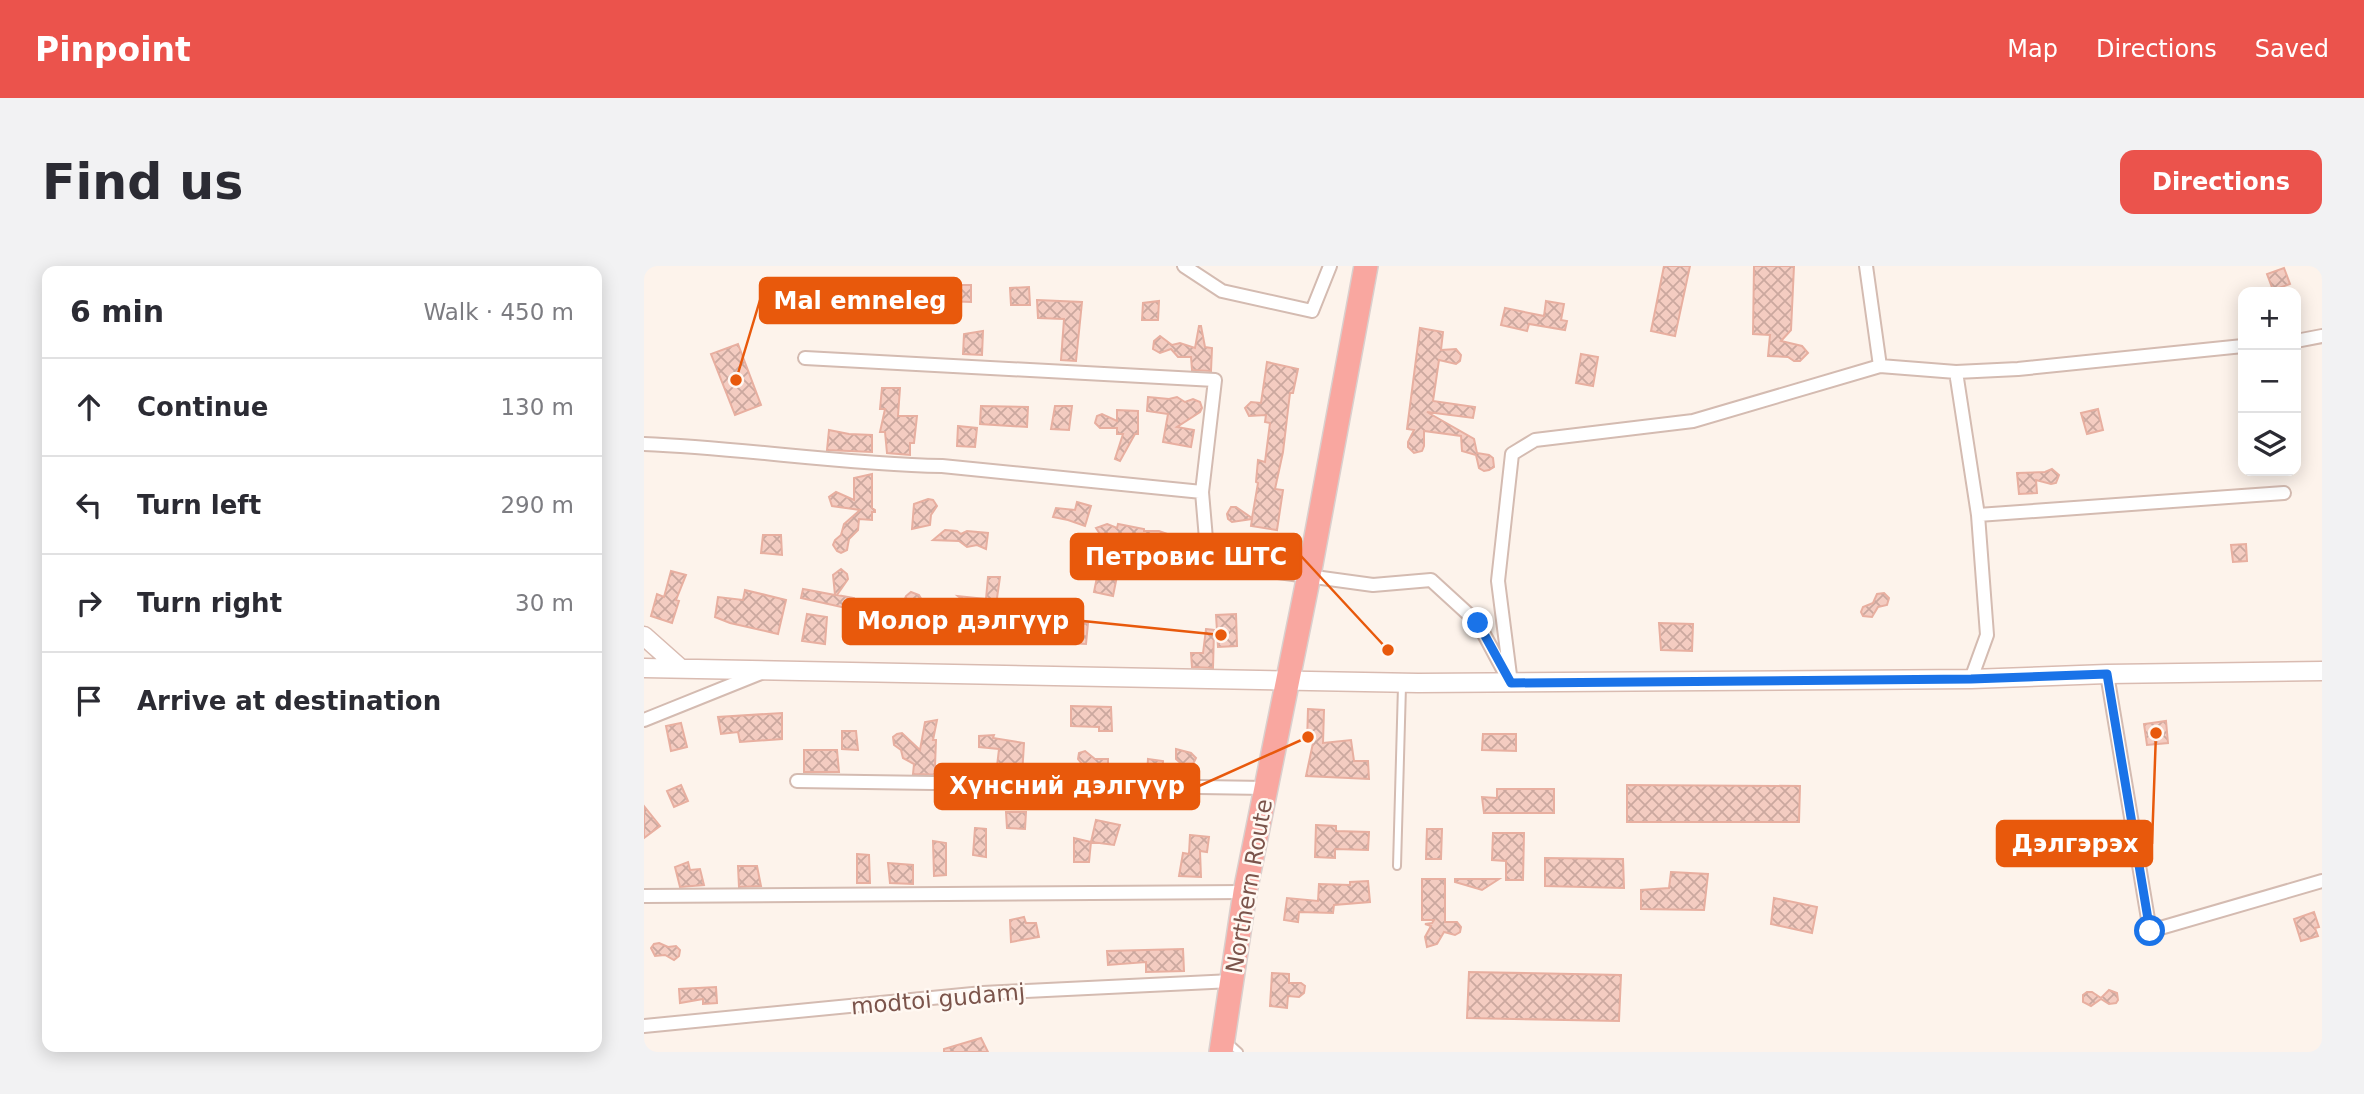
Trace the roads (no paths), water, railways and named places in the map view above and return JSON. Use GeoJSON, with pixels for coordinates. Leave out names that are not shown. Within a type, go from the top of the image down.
{"type":"FeatureCollection","features":[{"type":"Feature","properties":{"kind":"highway","name":"Northern Route"},"geometry":{"type":"LineString","coordinates":[[1227,1047],[1232,981],[1245,892],[1309,575],[1366,266]]}},
{"type":"Feature","properties":{"kind":"street"},"geometry":{"type":"LineString","coordinates":[[1184,266],[1222,292],[1312,311],[1330,266]]}},
{"type":"Feature","properties":{"kind":"street"},"geometry":{"type":"LineString","coordinates":[[1866,266],[1880,366]]}},
{"type":"Feature","properties":{"kind":"street"},"geometry":{"type":"LineString","coordinates":[[2301,340],[2322,336]]}},
{"type":"Feature","properties":{"kind":"street"},"geometry":{"type":"LineString","coordinates":[[1511,683],[1498,581],[1512,454],[1535,440],[1693,421],[1880,366],[1956,372],[2018,369],[2238,347]]}},
{"type":"Feature","properties":{"kind":"street"},"geometry":{"type":"LineString","coordinates":[[805,358],[1215,380],[1202,492],[1206,539],[1227,565],[1373,585],[1431,580],[1478,623],[1511,683]]}},
{"type":"Feature","properties":{"kind":"street"},"geometry":{"type":"LineString","coordinates":[[1956,372],[1978,515],[1987,635],[1971,679]]}},
{"type":"Feature","properties":{"kind":"street"},"geometry":{"type":"LineString","coordinates":[[644,444],[700,446],[942,466],[1202,492]]}},
{"type":"Feature","properties":{"kind":"street"},"geometry":{"type":"LineString","coordinates":[[1978,515],[2284,493]]}},
{"type":"Feature","properties":{"kind":"street"},"geometry":{"type":"LineString","coordinates":[[644,636],[680,668]]}},
{"type":"Feature","properties":{"kind":"street"},"geometry":{"type":"LineString","coordinates":[[644,668],[1402,683],[1971,679],[2322,671]]}},
{"type":"Feature","properties":{"kind":"street"},"geometry":{"type":"LineString","coordinates":[[644,720],[768,670]]}},
{"type":"Feature","properties":{"kind":"street"},"geometry":{"type":"LineString","coordinates":[[2107,674],[2150,931],[2322,881]]}},
{"type":"Feature","properties":{"kind":"street"},"geometry":{"type":"LineString","coordinates":[[797,781],[1266,788]]}},
{"type":"Feature","properties":{"kind":"street"},"geometry":{"type":"LineString","coordinates":[[644,896],[1245,892]]}},
{"type":"Feature","properties":{"kind":"street","name":"modtoi gudamj"},"geometry":{"type":"LineString","coordinates":[[644,1026],[983,993],[1232,981]]}},
{"type":"Feature","properties":{"kind":"lane"},"geometry":{"type":"LineString","coordinates":[[1397,866],[1402,683]]}},
{"type":"Feature","properties":{"kind":"place","name":"Mal emneleg"},"geometry":{"type":"Point","coordinates":[736,380]}},
{"type":"Feature","properties":{"kind":"place","name":"Молор дэлгүүр"},"geometry":{"type":"Point","coordinates":[1221,635]}},
{"type":"Feature","properties":{"kind":"place","name":"Петровис ШТС"},"geometry":{"type":"Point","coordinates":[1388,650]}},
{"type":"Feature","properties":{"kind":"place","name":"Дэлгэрэх"},"geometry":{"type":"Point","coordinates":[2156,733]}},
{"type":"Feature","properties":{"kind":"place","name":"Хүнсний дэлгүүр"},"geometry":{"type":"Point","coordinates":[1308,737]}}]}
